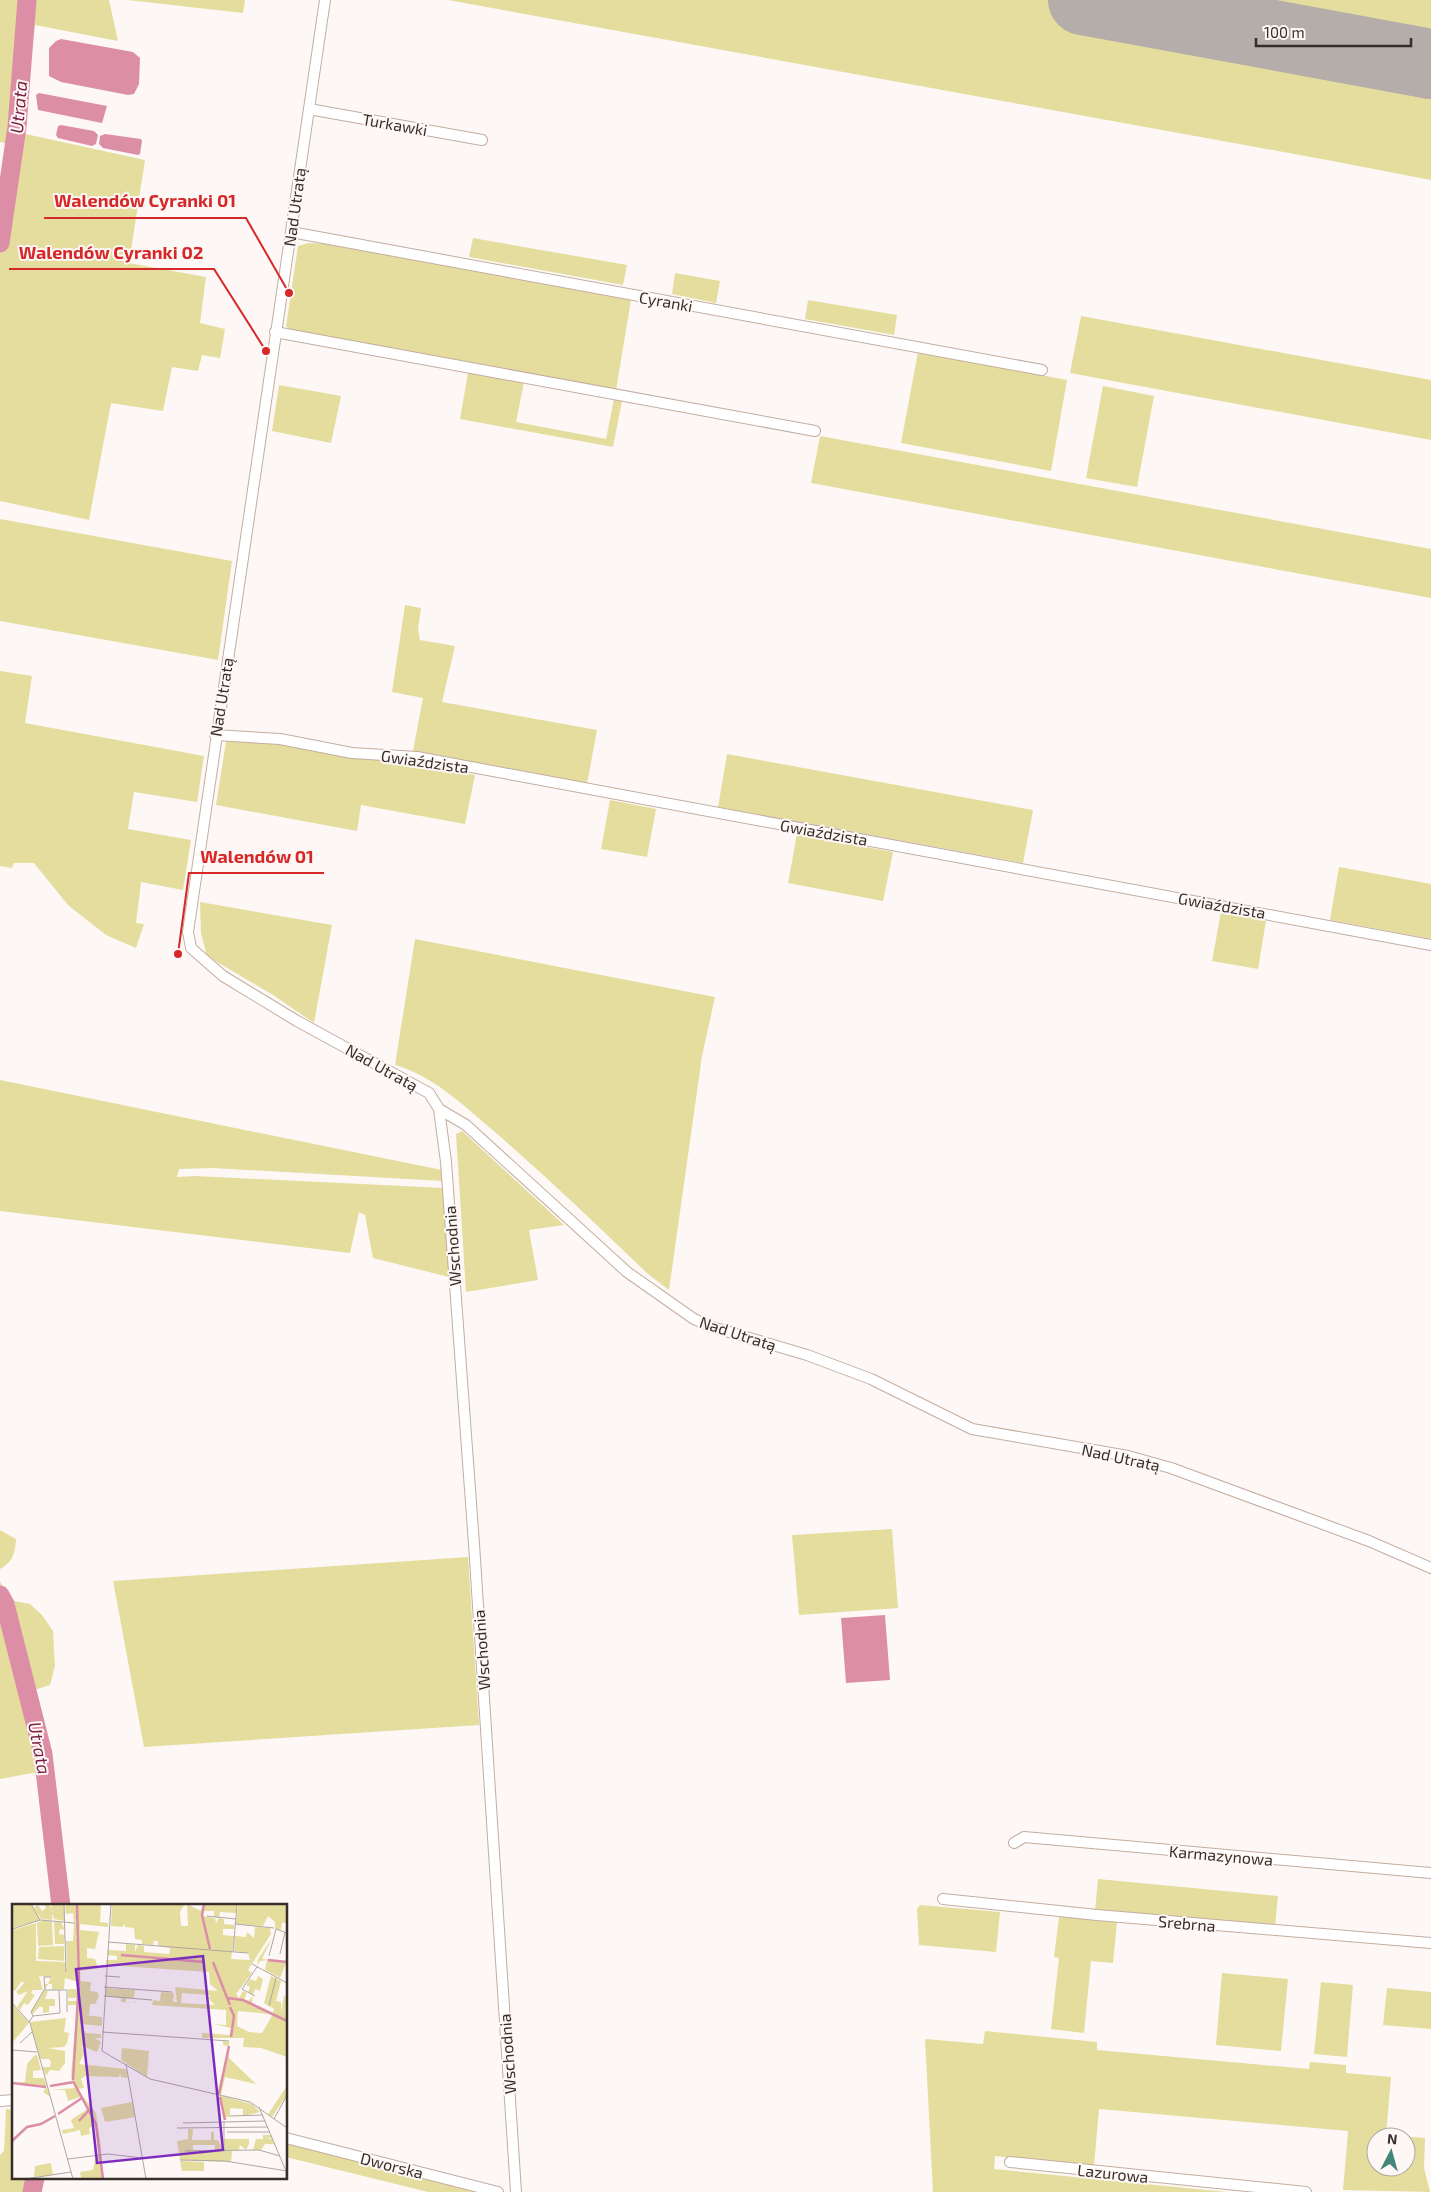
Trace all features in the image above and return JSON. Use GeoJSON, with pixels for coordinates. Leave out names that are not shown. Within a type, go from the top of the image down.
{"type":"FeatureCollection","features":[{"type":"Feature","properties":{"kind":"street","name":"Nad Utratą"},"geometry":{"type":"LineString","coordinates":[[325,0],[244,555],[215,735],[188,932],[191,948],[223,976],[428,1094],[439,1109],[466,1125],[627,1272],[694,1319],[807,1356],[871,1380],[972,1429],[1128,1456],[1171,1468],[1369,1541],[1431,1568]]}},
{"type":"Feature","properties":{"kind":"street","name":"Turkawki"},"geometry":{"type":"LineString","coordinates":[[309,109],[482,140]]}},
{"type":"Feature","properties":{"kind":"street","name":"Cyranki"},"geometry":{"type":"LineString","coordinates":[[291,232],[1042,370]]}},
{"type":"Feature","properties":{"kind":"street"},"geometry":{"type":"LineString","coordinates":[[276,332],[815,432]]}},
{"type":"Feature","properties":{"kind":"street","name":"Gwiaździsta"},"geometry":{"type":"LineString","coordinates":[[215,735],[280,739],[352,752],[417,757],[1431,945]]}},
{"type":"Feature","properties":{"kind":"street","name":"Wschodnia"},"geometry":{"type":"LineString","coordinates":[[439,1109],[447,1170],[474,1544],[516,2192]]}},
{"type":"Feature","properties":{"kind":"street","name":"Karmazynowa"},"geometry":{"type":"LineString","coordinates":[[1014,1843],[1024,1837],[1431,1874]]}},
{"type":"Feature","properties":{"kind":"street","name":"Srebrna"},"geometry":{"type":"LineString","coordinates":[[943,1900],[1431,1943]]}},
{"type":"Feature","properties":{"kind":"street","name":"Dworska"},"geometry":{"type":"LineString","coordinates":[[288,2139],[498,2192]]}},
{"type":"Feature","properties":{"kind":"street","name":"Lazurowa"},"geometry":{"type":"LineString","coordinates":[[1010,2162],[1306,2192]]}},
{"type":"Feature","properties":{"kind":"shaded area"},"geometry":{"type":"Polygon","coordinates":[[[0,0],[109,0],[118,41],[35,25],[21,133],[145,160],[129,263],[206,277],[200,323],[225,329],[220,358],[202,355],[198,371],[172,367],[163,411],[111,403],[89,520],[0,501],[0,201],[9,144],[0,142],[0,0]]]}},
{"type":"Feature","properties":{"kind":"shaded area"},"geometry":{"type":"Polygon","coordinates":[[[128,0],[245,0],[243,13],[128,0]]]}},
{"type":"Feature","properties":{"kind":"shaded area"},"geometry":{"type":"Polygon","coordinates":[[[448,0],[1431,0],[1431,180],[1327,160],[448,0]]]}},
{"type":"Feature","properties":{"kind":"shaded area"},"geometry":{"type":"Polygon","coordinates":[[[61,39],[133,52],[140,58],[139,84],[134,94],[128,95],[61,82],[49,76],[49,48],[61,39]]]}},
{"type":"Feature","properties":{"kind":"shaded area"},"geometry":{"type":"Polygon","coordinates":[[[39,93],[107,106],[102,123],[38,110],[36,95],[39,93]]]}},
{"type":"Feature","properties":{"kind":"shaded area"},"geometry":{"type":"Polygon","coordinates":[[[58,126],[94,131],[98,135],[96,144],[92,146],[58,138],[56,135],[58,126]]]}},
{"type":"Feature","properties":{"kind":"shaded area"},"geometry":{"type":"Polygon","coordinates":[[[105,134],[141,139],[140,154],[103,148],[99,144],[100,136],[105,134]]]}},
{"type":"Feature","properties":{"kind":"shaded area"},"geometry":{"type":"Polygon","coordinates":[[[473,238],[627,265],[623,285],[469,257],[473,238]]]}},
{"type":"Feature","properties":{"kind":"shaded area"},"geometry":{"type":"Polygon","coordinates":[[[308,243],[326,244],[631,300],[616,390],[291,331],[286,326],[298,246],[308,243]]]}},
{"type":"Feature","properties":{"kind":"shaded area"},"geometry":{"type":"Polygon","coordinates":[[[675,273],[720,281],[716,303],[672,294],[675,273]]]}},
{"type":"Feature","properties":{"kind":"shaded area"},"geometry":{"type":"Polygon","coordinates":[[[808,300],[897,315],[894,335],[805,319],[808,300]]]}},
{"type":"Feature","properties":{"kind":"shaded area"},"geometry":{"type":"Polygon","coordinates":[[[1081,316],[1431,380],[1431,440],[1070,373],[1081,316]]]}},
{"type":"Feature","properties":{"kind":"shaded area"},"geometry":{"type":"Polygon","coordinates":[[[918,352],[1067,380],[1051,471],[901,443],[918,352]]]}},
{"type":"Feature","properties":{"kind":"shaded area"},"geometry":{"type":"Polygon","coordinates":[[[468,373],[524,382],[516,422],[606,439],[614,399],[622,401],[613,447],[460,419],[468,373]]]}},
{"type":"Feature","properties":{"kind":"shaded area"},"geometry":{"type":"Polygon","coordinates":[[[279,385],[341,396],[331,443],[272,431],[279,385]]]}},
{"type":"Feature","properties":{"kind":"shaded area"},"geometry":{"type":"Polygon","coordinates":[[[1103,386],[1154,396],[1137,487],[1086,478],[1103,386]]]}},
{"type":"Feature","properties":{"kind":"shaded area"},"geometry":{"type":"Polygon","coordinates":[[[820,436],[1431,549],[1431,598],[811,483],[820,436]]]}},
{"type":"Feature","properties":{"kind":"shaded area"},"geometry":{"type":"Polygon","coordinates":[[[0,519],[232,561],[218,660],[0,621],[0,519]]]}},
{"type":"Feature","properties":{"kind":"shaded area"},"geometry":{"type":"Polygon","coordinates":[[[405,605],[421,608],[418,629],[420,640],[455,646],[442,702],[597,730],[587,784],[413,751],[423,698],[392,692],[405,605]]]}},
{"type":"Feature","properties":{"kind":"shaded area"},"geometry":{"type":"Polygon","coordinates":[[[0,671],[32,676],[25,723],[204,756],[197,802],[134,792],[128,829],[191,840],[183,890],[141,882],[136,923],[144,924],[136,948],[106,935],[68,905],[34,863],[14,863],[12,868],[0,866],[0,671]]]}},
{"type":"Feature","properties":{"kind":"shaded area"},"geometry":{"type":"Polygon","coordinates":[[[251,740],[368,759],[396,760],[428,765],[475,775],[465,824],[361,805],[357,831],[216,805],[226,742],[251,740]]]}},
{"type":"Feature","properties":{"kind":"shaded area"},"geometry":{"type":"Polygon","coordinates":[[[727,754],[1033,810],[1023,863],[718,807],[727,754]]]}},
{"type":"Feature","properties":{"kind":"shaded area"},"geometry":{"type":"Polygon","coordinates":[[[610,800],[656,809],[647,857],[601,849],[610,800]]]}},
{"type":"Feature","properties":{"kind":"shaded area"},"geometry":{"type":"Polygon","coordinates":[[[797,834],[893,852],[883,901],[788,883],[797,834]]]}},
{"type":"Feature","properties":{"kind":"shaded area"},"geometry":{"type":"Polygon","coordinates":[[[1339,867],[1431,884],[1431,939],[1330,920],[1339,867]]]}},
{"type":"Feature","properties":{"kind":"shaded area"},"geometry":{"type":"Polygon","coordinates":[[[200,902],[332,925],[314,1023],[273,995],[207,956],[201,933],[200,902]]]}},
{"type":"Feature","properties":{"kind":"shaded area"},"geometry":{"type":"Polygon","coordinates":[[[1221,912],[1266,921],[1258,969],[1212,961],[1221,912]]]}},
{"type":"Feature","properties":{"kind":"shaded area"},"geometry":{"type":"Polygon","coordinates":[[[415,939],[715,997],[702,1056],[669,1290],[648,1274],[550,1181],[468,1109],[433,1083],[395,1065],[415,939]]]}},
{"type":"Feature","properties":{"kind":"shaded area"},"geometry":{"type":"Polygon","coordinates":[[[0,1080],[442,1170],[443,1181],[213,1168],[179,1169],[177,1177],[195,1176],[443,1188],[449,1277],[373,1258],[365,1215],[359,1212],[350,1253],[0,1211],[0,1080]]]}},
{"type":"Feature","properties":{"kind":"shaded area"},"geometry":{"type":"Polygon","coordinates":[[[462,1131],[564,1225],[529,1230],[538,1280],[466,1292],[456,1134],[462,1131]]]}},
{"type":"Feature","properties":{"kind":"shaded area"},"geometry":{"type":"Polygon","coordinates":[[[892,1529],[898,1608],[799,1615],[792,1535],[892,1529]]]}},
{"type":"Feature","properties":{"kind":"shaded area"},"geometry":{"type":"Polygon","coordinates":[[[0,1530],[16,1539],[12,1557],[0,1569],[0,1530]]]}},
{"type":"Feature","properties":{"kind":"shaded area"},"geometry":{"type":"Polygon","coordinates":[[[468,1557],[479,1725],[144,1747],[113,1581],[468,1557]]]}},
{"type":"Feature","properties":{"kind":"shaded area"},"geometry":{"type":"Polygon","coordinates":[[[0,1581],[9,1600],[30,1604],[42,1615],[53,1631],[55,1666],[50,1685],[31,1691],[47,1757],[64,1904],[53,1904],[50,1847],[38,1772],[0,1779],[0,1581]]]}},
{"type":"Feature","properties":{"kind":"shaded area"},"geometry":{"type":"Polygon","coordinates":[[[885,1615],[890,1680],[846,1683],[841,1618],[885,1615]]]}},
{"type":"Feature","properties":{"kind":"shaded area"},"geometry":{"type":"Polygon","coordinates":[[[1098,1879],[1278,1896],[1275,1927],[1095,1911],[1098,1879]]]}},
{"type":"Feature","properties":{"kind":"shaded area"},"geometry":{"type":"Polygon","coordinates":[[[920,1905],[1000,1912],[996,1952],[919,1945],[917,1909],[920,1905]]]}},
{"type":"Feature","properties":{"kind":"shaded area"},"geometry":{"type":"Polygon","coordinates":[[[1059,1917],[1117,1922],[1113,1963],[1091,1961],[1084,2033],[1051,2029],[1059,1958],[1054,1957],[1059,1917]]]}},
{"type":"Feature","properties":{"kind":"shaded area"},"geometry":{"type":"Polygon","coordinates":[[[1222,1973],[1288,1979],[1281,2051],[1216,2045],[1222,1973]]]}},
{"type":"Feature","properties":{"kind":"shaded area"},"geometry":{"type":"Polygon","coordinates":[[[1321,1982],[1353,1985],[1347,2057],[1314,2054],[1321,1982]]]}},
{"type":"Feature","properties":{"kind":"shaded area"},"geometry":{"type":"Polygon","coordinates":[[[1387,1988],[1431,1992],[1431,2029],[1383,2025],[1387,1988]]]}},
{"type":"Feature","properties":{"kind":"shaded area"},"geometry":{"type":"Polygon","coordinates":[[[985,2031],[1097,2042],[1097,2050],[1309,2069],[1310,2062],[1346,2065],[1346,2073],[1391,2077],[1387,2127],[1366,2127],[1366,2177],[1416,2177],[1416,2137],[1425,2138],[1424,2168],[1430,2192],[1343,2190],[1348,2131],[1099,2109],[1094,2166],[995,2156],[994,2169],[1227,2192],[933,2192],[925,2039],[983,2044],[985,2031]]]}},
{"type":"Feature","properties":{"kind":"shaded area"},"geometry":{"type":"Polygon","coordinates":[[[6,2109],[12,2110],[12,2180],[30,2180],[27,2192],[0,2192],[0,2155],[4,2151],[6,2109]]]}},
{"type":"Feature","properties":{"kind":"shaded area"},"geometry":{"type":"Polygon","coordinates":[[[288,2144],[372,2164],[476,2192],[428,2192],[288,2157],[288,2144]]]}},
{"type":"Feature","properties":{"kind":"waterway","name":"Utrata"},"geometry":{"type":"LineString","coordinates":[[0,243],[17,127],[27,0]]}},
{"type":"Feature","properties":{"kind":"waterway","name":"Utrata"},"geometry":{"type":"LineString","coordinates":[[0,1595],[5,1604],[43,1754],[61,1904]]}},
{"type":"Feature","properties":{"kind":"waterway","name":"Utrata"},"geometry":{"type":"LineString","coordinates":[[32,2192],[35,2180]]}},
{"type":"Feature","properties":{"kind":"runway"},"geometry":{"type":"LineString","coordinates":[[1083,0],[1431,64]]}},
{"type":"Feature","properties":{"kind":"place","name":"Walendów Cyranki 01"},"geometry":{"type":"Point","coordinates":[289,293]}},
{"type":"Feature","properties":{"kind":"place","name":"Walendów Cyranki 02"},"geometry":{"type":"Point","coordinates":[266,351]}},
{"type":"Feature","properties":{"kind":"place","name":"Walendów 01"},"geometry":{"type":"Point","coordinates":[178,954]}}]}
